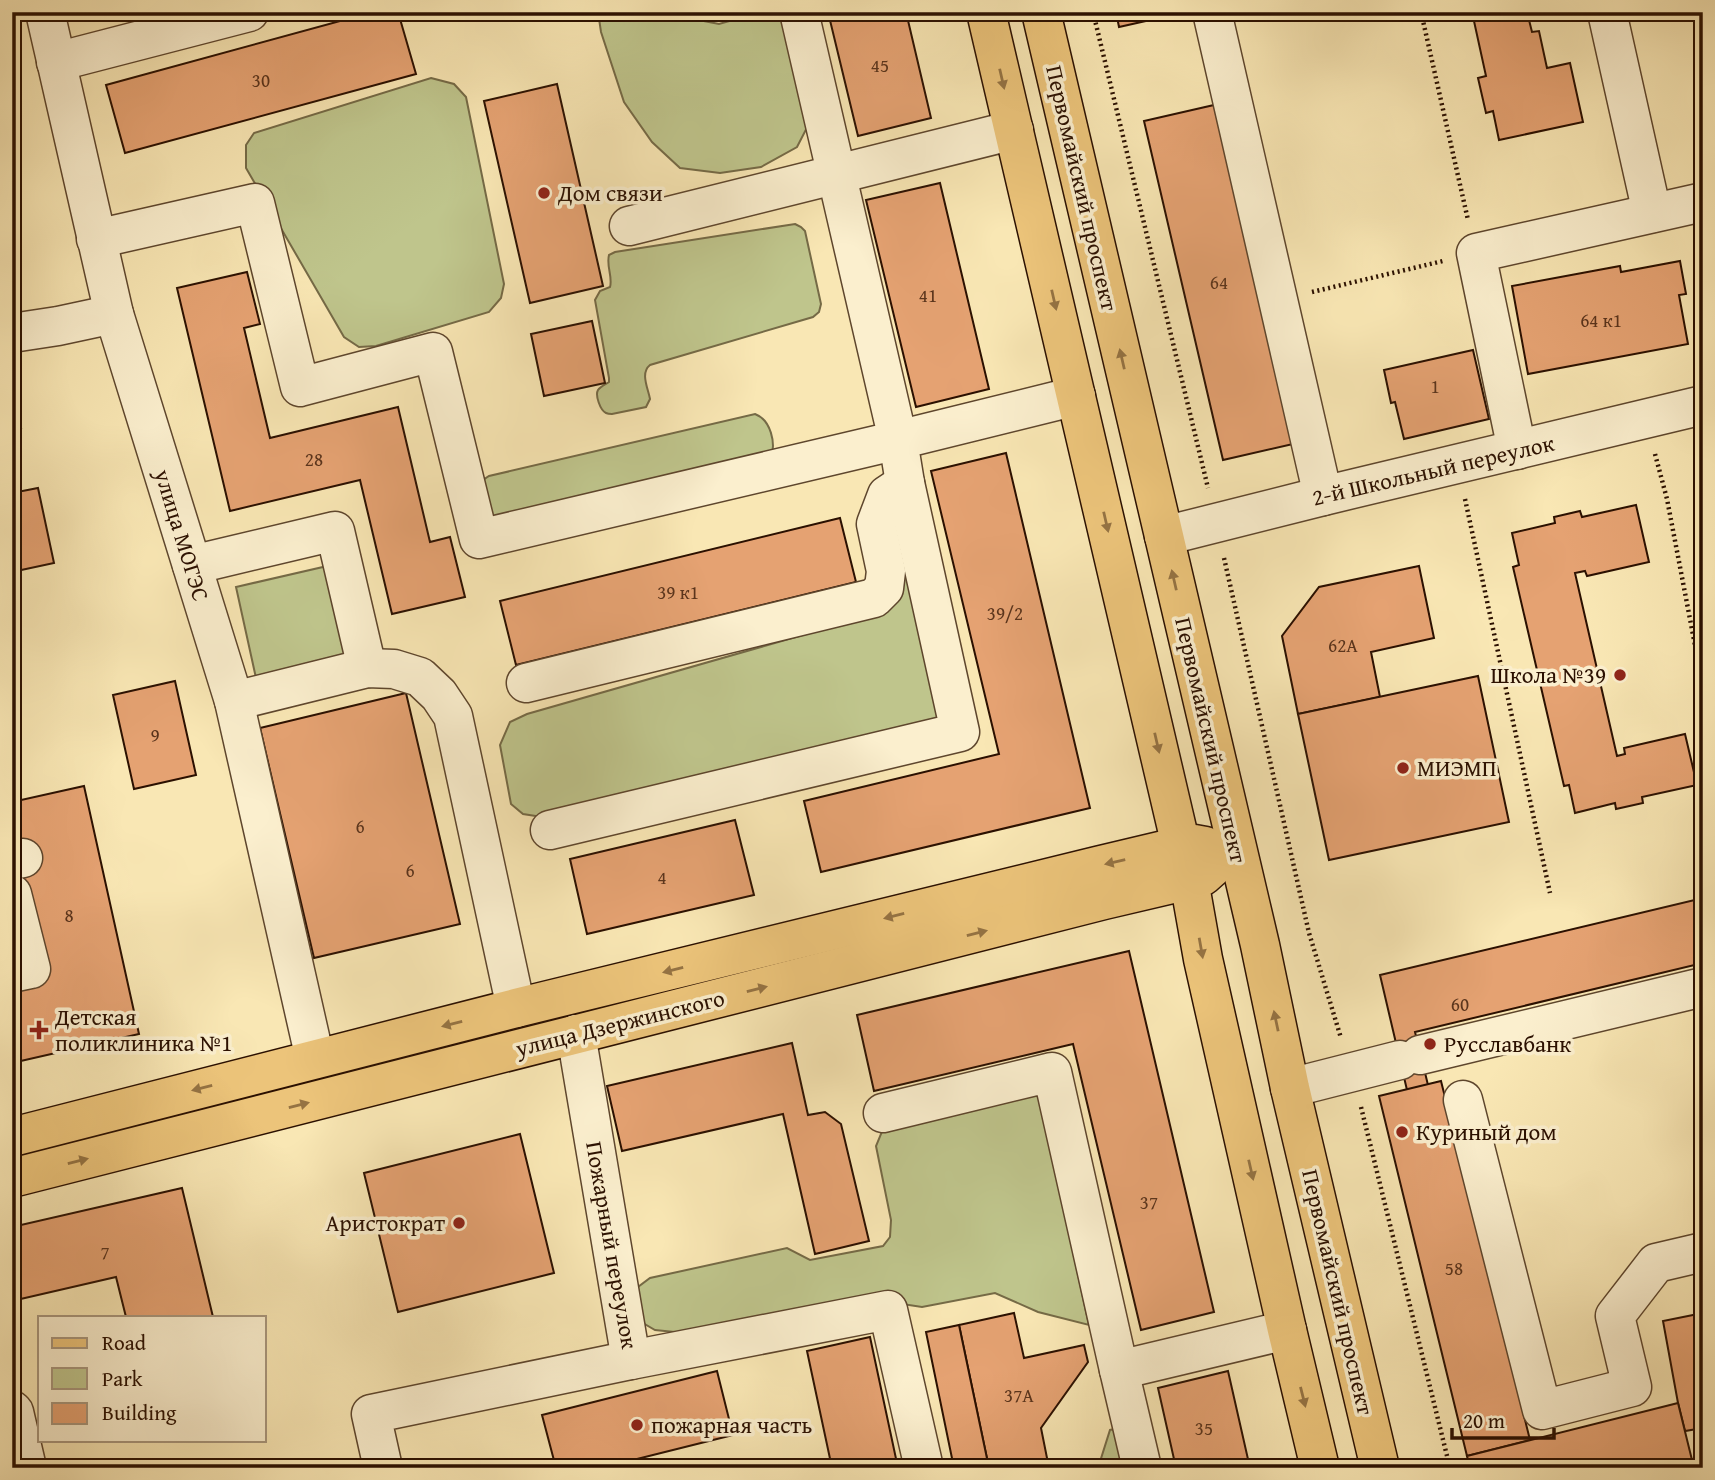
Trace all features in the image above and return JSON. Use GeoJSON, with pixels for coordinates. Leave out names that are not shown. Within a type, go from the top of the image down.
{"type":"FeatureCollection","features":[{"type":"Feature","properties":{"kind":"main road"},"geometry":{"type":"LineString","coordinates":[[986,12],[1076,396],[1196,861],[1203,959],[1320,1468]]}},
{"type":"Feature","properties":{"kind":"main road","name":"Первомайский проспект"},"geometry":{"type":"LineString","coordinates":[[1041,12],[1380,1468]]}},
{"type":"Feature","properties":{"kind":"main road"},"geometry":{"type":"LineString","coordinates":[[1196,861],[1228,814]]}},
{"type":"Feature","properties":{"kind":"main road"},"geometry":{"type":"LineString","coordinates":[[1196,861],[1247,891]]}},
{"type":"Feature","properties":{"kind":"main road","name":"улица Дзержинского"},"geometry":{"type":"LineString","coordinates":[[12,1137],[516,1008],[1196,861]]}},
{"type":"Feature","properties":{"kind":"main road","name":"улица Дзержинского"},"geometry":{"type":"LineString","coordinates":[[12,1178],[1104,900],[1196,861]]}},
{"type":"Feature","properties":{"kind":"street","name":"улица МОГЭС"},"geometry":{"type":"LineString","coordinates":[[45,12],[114,314],[234,701],[315,1059]]}},
{"type":"Feature","properties":{"kind":"street"},"geometry":{"type":"LineString","coordinates":[[56,62],[249,12]]}},
{"type":"Feature","properties":{"kind":"street"},"geometry":{"type":"LineString","coordinates":[[550,830],[960,732],[898,440],[799,12]]}},
{"type":"Feature","properties":{"kind":"street"},"geometry":{"type":"LineString","coordinates":[[1212,12],[1323,496]]}},
{"type":"Feature","properties":{"kind":"street"},"geometry":{"type":"LineString","coordinates":[[1607,12],[1653,213]]}},
{"type":"Feature","properties":{"kind":"street"},"geometry":{"type":"LineString","coordinates":[[629,226],[1014,130]]}},
{"type":"Feature","properties":{"kind":"street"},"geometry":{"type":"LineString","coordinates":[[1517,450],[1476,253],[1703,202]]}},
{"type":"Feature","properties":{"kind":"street"},"geometry":{"type":"LineString","coordinates":[[96,239],[255,203],[300,387],[433,352],[479,539],[1076,396]]}},
{"type":"Feature","properties":{"kind":"street"},"geometry":{"type":"LineString","coordinates":[[12,333],[114,314]]}},
{"type":"Feature","properties":{"kind":"street","name":"2-й Школьный переулок"},"geometry":{"type":"LineString","coordinates":[[1164,536],[1703,405]]}},
{"type":"Feature","properties":{"kind":"street"},"geometry":{"type":"LineString","coordinates":[[526,683],[874,598],[884,588],[886,571],[876,524],[887,495],[905,483]]}},
{"type":"Feature","properties":{"kind":"street"},"geometry":{"type":"LineString","coordinates":[[192,565],[335,531],[367,668]]}},
{"type":"Feature","properties":{"kind":"street"},"geometry":{"type":"LineString","coordinates":[[234,701],[367,668],[394,668],[420,677],[439,695],[453,716],[516,1008]]}},
{"type":"Feature","properties":{"kind":"street"},"geometry":{"type":"LineString","coordinates":[[12,894],[31,969],[12,973]]}},
{"type":"Feature","properties":{"kind":"street"},"geometry":{"type":"LineString","coordinates":[[1290,1088],[1703,987]]}},
{"type":"Feature","properties":{"kind":"street","name":"Пожарный переулок"},"geometry":{"type":"LineString","coordinates":[[383,1468],[371,1414],[631,1360],[576,1034]]}},
{"type":"Feature","properties":{"kind":"street"},"geometry":{"type":"LineString","coordinates":[[883,1113],[1052,1072],[1142,1468]]}},
{"type":"Feature","properties":{"kind":"street"},"geometry":{"type":"LineString","coordinates":[[1463,1100],[1542,1410],[1632,1387],[1615,1316],[1656,1263],[1703,1252]]}},
{"type":"Feature","properties":{"kind":"street"},"geometry":{"type":"LineString","coordinates":[[631,1360],[888,1310],[924,1468]]}},
{"type":"Feature","properties":{"kind":"street"},"geometry":{"type":"LineString","coordinates":[[1119,1370],[1287,1330]]}},
{"type":"Feature","properties":{"kind":"street"},"geometry":{"type":"LineString","coordinates":[[12,1410],[27,1468]]}},
{"type":"Feature","properties":{"kind":"path"},"geometry":{"type":"LineString","coordinates":[[1093,12],[1216,522],[1309,933],[1352,1072],[1450,1468]]}},
{"type":"Feature","properties":{"kind":"path"},"geometry":{"type":"LineString","coordinates":[[1278,300],[1476,253],[1421,12]]}},
{"type":"Feature","properties":{"kind":"path"},"geometry":{"type":"LineString","coordinates":[[1645,419],[1667,499],[1703,687]]}},
{"type":"Feature","properties":{"kind":"path"},"geometry":{"type":"LineString","coordinates":[[1457,464],[1550,893]]}},
{"type":"Feature","properties":{"kind":"green space"},"geometry":{"type":"Polygon","coordinates":[[[598,12],[696,12],[704,21],[719,24],[761,12],[789,13],[814,114],[797,147],[761,167],[720,173],[680,168],[652,142],[624,102],[601,32],[598,12]]]}},
{"type":"Feature","properties":{"kind":"green space"},"geometry":{"type":"Polygon","coordinates":[[[431,78],[454,84],[466,97],[504,284],[501,298],[489,312],[376,346],[359,347],[344,337],[246,168],[246,145],[254,133],[431,78]]]}},
{"type":"Feature","properties":{"kind":"green space"},"geometry":{"type":"Polygon","coordinates":[[[795,224],[805,231],[821,304],[819,312],[813,317],[650,365],[645,376],[650,399],[646,407],[612,414],[604,411],[597,392],[609,382],[609,378],[595,300],[600,291],[610,287],[609,255],[795,224]]]}},
{"type":"Feature","properties":{"kind":"green space"},"geometry":{"type":"Polygon","coordinates":[[[755,414],[765,421],[771,433],[771,458],[491,525],[483,480],[489,476],[755,414]]]}},
{"type":"Feature","properties":{"kind":"green space"},"geometry":{"type":"Polygon","coordinates":[[[891,504],[949,717],[542,817],[523,814],[511,804],[500,745],[510,722],[527,714],[876,614],[892,607],[898,593],[891,504]]]}},
{"type":"Feature","properties":{"kind":"green space"},"geometry":{"type":"Polygon","coordinates":[[[336,564],[357,656],[256,678],[236,587],[336,564]]]}},
{"type":"Feature","properties":{"kind":"green space"},"geometry":{"type":"Polygon","coordinates":[[[1038,1090],[1089,1325],[1038,1312],[995,1293],[922,1307],[876,1300],[704,1335],[655,1330],[631,1316],[630,1293],[650,1278],[787,1248],[810,1260],[883,1246],[890,1237],[891,1220],[876,1146],[883,1129],[1038,1090]]]}},
{"type":"Feature","properties":{"kind":"green space"},"geometry":{"type":"Polygon","coordinates":[[[1121,1428],[1137,1468],[1098,1468],[1110,1430],[1121,1428]]]}},
{"type":"Feature","properties":{"kind":"building"},"geometry":{"type":"Polygon","coordinates":[[[373,12],[398,12],[416,74],[125,153],[106,85],[373,12]]]}},
{"type":"Feature","properties":{"kind":"building"},"geometry":{"type":"Polygon","coordinates":[[[828,12],[906,12],[931,118],[858,136],[828,12]]]}},
{"type":"Feature","properties":{"kind":"building"},"geometry":{"type":"Polygon","coordinates":[[[1116,12],[1186,12],[1119,27],[1116,12]]]}},
{"type":"Feature","properties":{"kind":"building"},"geometry":{"type":"Polygon","coordinates":[[[1472,12],[1527,12],[1532,32],[1539,31],[1547,68],[1570,63],[1583,122],[1499,140],[1493,111],[1486,113],[1478,78],[1486,76],[1472,12]]]}},
{"type":"Feature","properties":{"kind":"building","name":"Дом связи"},"geometry":{"type":"Polygon","coordinates":[[[557,84],[603,286],[530,303],[484,101],[557,84]]]}},
{"type":"Feature","properties":{"kind":"building"},"geometry":{"type":"Polygon","coordinates":[[[1214,105],[1293,444],[1223,460],[1144,121],[1214,105]]]}},
{"type":"Feature","properties":{"kind":"building"},"geometry":{"type":"Polygon","coordinates":[[[940,183],[989,389],[916,407],[866,200],[940,183]]]}},
{"type":"Feature","properties":{"kind":"building"},"geometry":{"type":"Polygon","coordinates":[[[1680,261],[1686,294],[1679,295],[1688,344],[1528,374],[1512,286],[1620,266],[1621,272],[1680,261]]]}},
{"type":"Feature","properties":{"kind":"building"},"geometry":{"type":"Polygon","coordinates":[[[247,272],[260,324],[244,328],[270,438],[398,407],[430,542],[450,537],[465,597],[392,614],[360,480],[230,511],[177,288],[247,272]]]}},
{"type":"Feature","properties":{"kind":"building"},"geometry":{"type":"Polygon","coordinates":[[[592,321],[605,383],[544,396],[531,334],[592,321]]]}},
{"type":"Feature","properties":{"kind":"building"},"geometry":{"type":"Polygon","coordinates":[[[1473,350],[1489,419],[1404,439],[1395,402],[1391,403],[1384,370],[1473,350]]]}},
{"type":"Feature","properties":{"kind":"building"},"geometry":{"type":"Polygon","coordinates":[[[12,388],[21,428],[12,429],[12,388]]]}},
{"type":"Feature","properties":{"kind":"building"},"geometry":{"type":"Polygon","coordinates":[[[1006,453],[1090,808],[821,872],[804,801],[999,754],[931,471],[1006,453]]]}},
{"type":"Feature","properties":{"kind":"building"},"geometry":{"type":"Polygon","coordinates":[[[38,488],[54,563],[12,572],[12,493],[38,488]]]}},
{"type":"Feature","properties":{"kind":"building","name":"Школа №39"},"geometry":{"type":"Polygon","coordinates":[[[1636,505],[1649,562],[1587,576],[1585,571],[1575,573],[1617,756],[1625,754],[1624,748],[1685,734],[1697,785],[1642,797],[1643,803],[1616,809],[1615,803],[1575,813],[1569,785],[1564,786],[1513,567],[1519,565],[1512,533],[1555,523],[1554,517],[1580,511],[1582,517],[1636,505]]]}},
{"type":"Feature","properties":{"kind":"building"},"geometry":{"type":"Polygon","coordinates":[[[840,518],[856,582],[516,665],[500,601],[840,518]]]}},
{"type":"Feature","properties":{"kind":"building"},"geometry":{"type":"Polygon","coordinates":[[[1419,566],[1434,638],[1371,652],[1380,697],[1298,714],[1282,636],[1319,587],[1419,566]]]}},
{"type":"Feature","properties":{"kind":"building","name":"МИЭМП"},"geometry":{"type":"Polygon","coordinates":[[[1478,676],[1509,822],[1329,860],[1298,714],[1478,676]]]}},
{"type":"Feature","properties":{"kind":"building"},"geometry":{"type":"Polygon","coordinates":[[[175,681],[196,775],[134,789],[113,695],[175,681]]]}},
{"type":"Feature","properties":{"kind":"building"},"geometry":{"type":"Polygon","coordinates":[[[406,693],[460,924],[314,958],[260,728],[406,693]]]}},
{"type":"Feature","properties":{"kind":"building"},"geometry":{"type":"Polygon","coordinates":[[[84,786],[139,1034],[12,1063],[12,802],[84,786]]]}},
{"type":"Feature","properties":{"kind":"building"},"geometry":{"type":"Polygon","coordinates":[[[735,820],[754,895],[587,934],[570,859],[735,820]]]}},
{"type":"Feature","properties":{"kind":"building"},"geometry":{"type":"Polygon","coordinates":[[[1703,898],[1703,963],[1415,1032],[1428,1085],[1407,1090],[1380,975],[1703,898]]]}},
{"type":"Feature","properties":{"kind":"building"},"geometry":{"type":"Polygon","coordinates":[[[1129,951],[1214,1312],[1141,1330],[1073,1044],[874,1091],[857,1015],[1129,951]]]}},
{"type":"Feature","properties":{"kind":"building"},"geometry":{"type":"Polygon","coordinates":[[[792,1043],[808,1115],[825,1112],[841,1124],[869,1241],[815,1254],[783,1114],[622,1151],[607,1086],[792,1043]]]}},
{"type":"Feature","properties":{"kind":"building"},"geometry":{"type":"Polygon","coordinates":[[[1441,1081],[1530,1440],[1467,1456],[1379,1096],[1441,1081]]]}},
{"type":"Feature","properties":{"kind":"building","name":"Аристократ"},"geometry":{"type":"Polygon","coordinates":[[[520,1134],[554,1273],[398,1312],[364,1173],[520,1134]]]}},
{"type":"Feature","properties":{"kind":"building"},"geometry":{"type":"Polygon","coordinates":[[[182,1188],[213,1316],[126,1316],[116,1277],[12,1301],[12,1227],[182,1188]]]}},
{"type":"Feature","properties":{"kind":"building"},"geometry":{"type":"Polygon","coordinates":[[[1014,1313],[1024,1358],[1084,1345],[1088,1362],[1041,1428],[1049,1468],[989,1468],[959,1325],[1014,1313]]]}},
{"type":"Feature","properties":{"kind":"building"},"geometry":{"type":"Polygon","coordinates":[[[1703,1313],[1703,1428],[1685,1431],[1663,1321],[1703,1313]]]}},
{"type":"Feature","properties":{"kind":"building"},"geometry":{"type":"Polygon","coordinates":[[[959,1325],[989,1468],[954,1468],[926,1332],[959,1325]]]}},
{"type":"Feature","properties":{"kind":"building"},"geometry":{"type":"Polygon","coordinates":[[[870,1337],[898,1468],[832,1468],[807,1351],[870,1337]]]}},
{"type":"Feature","properties":{"kind":"building","name":"пожарная часть"},"geometry":{"type":"Polygon","coordinates":[[[717,1371],[733,1435],[601,1468],[556,1468],[542,1415],[717,1371]]]}},
{"type":"Feature","properties":{"kind":"building"},"geometry":{"type":"Polygon","coordinates":[[[1228,1371],[1250,1468],[1176,1468],[1158,1388],[1228,1371]]]}},
{"type":"Feature","properties":{"kind":"building"},"geometry":{"type":"Polygon","coordinates":[[[1678,1403],[1692,1460],[1658,1468],[1470,1468],[1467,1456],[1678,1403]]]}},
{"type":"Feature","properties":{"kind":"place","name":"Дом связи"},"geometry":{"type":"Point","coordinates":[544,193]}},
{"type":"Feature","properties":{"kind":"place","name":"Школа №39"},"geometry":{"type":"Point","coordinates":[1620,675]}},
{"type":"Feature","properties":{"kind":"place","name":"МИЭМП"},"geometry":{"type":"Point","coordinates":[1403,768]}},
{"type":"Feature","properties":{"kind":"place","name":"Детская поликлиника №1"},"geometry":{"type":"Point","coordinates":[39,1030]}},
{"type":"Feature","properties":{"kind":"place","name":"Русславбанк"},"geometry":{"type":"Point","coordinates":[1430,1044]}},
{"type":"Feature","properties":{"kind":"place","name":"Куриный дом"},"geometry":{"type":"Point","coordinates":[1402,1132]}},
{"type":"Feature","properties":{"kind":"place","name":"Аристократ"},"geometry":{"type":"Point","coordinates":[459,1223]}},
{"type":"Feature","properties":{"kind":"place","name":"пожарная часть"},"geometry":{"type":"Point","coordinates":[637,1425]}}]}
